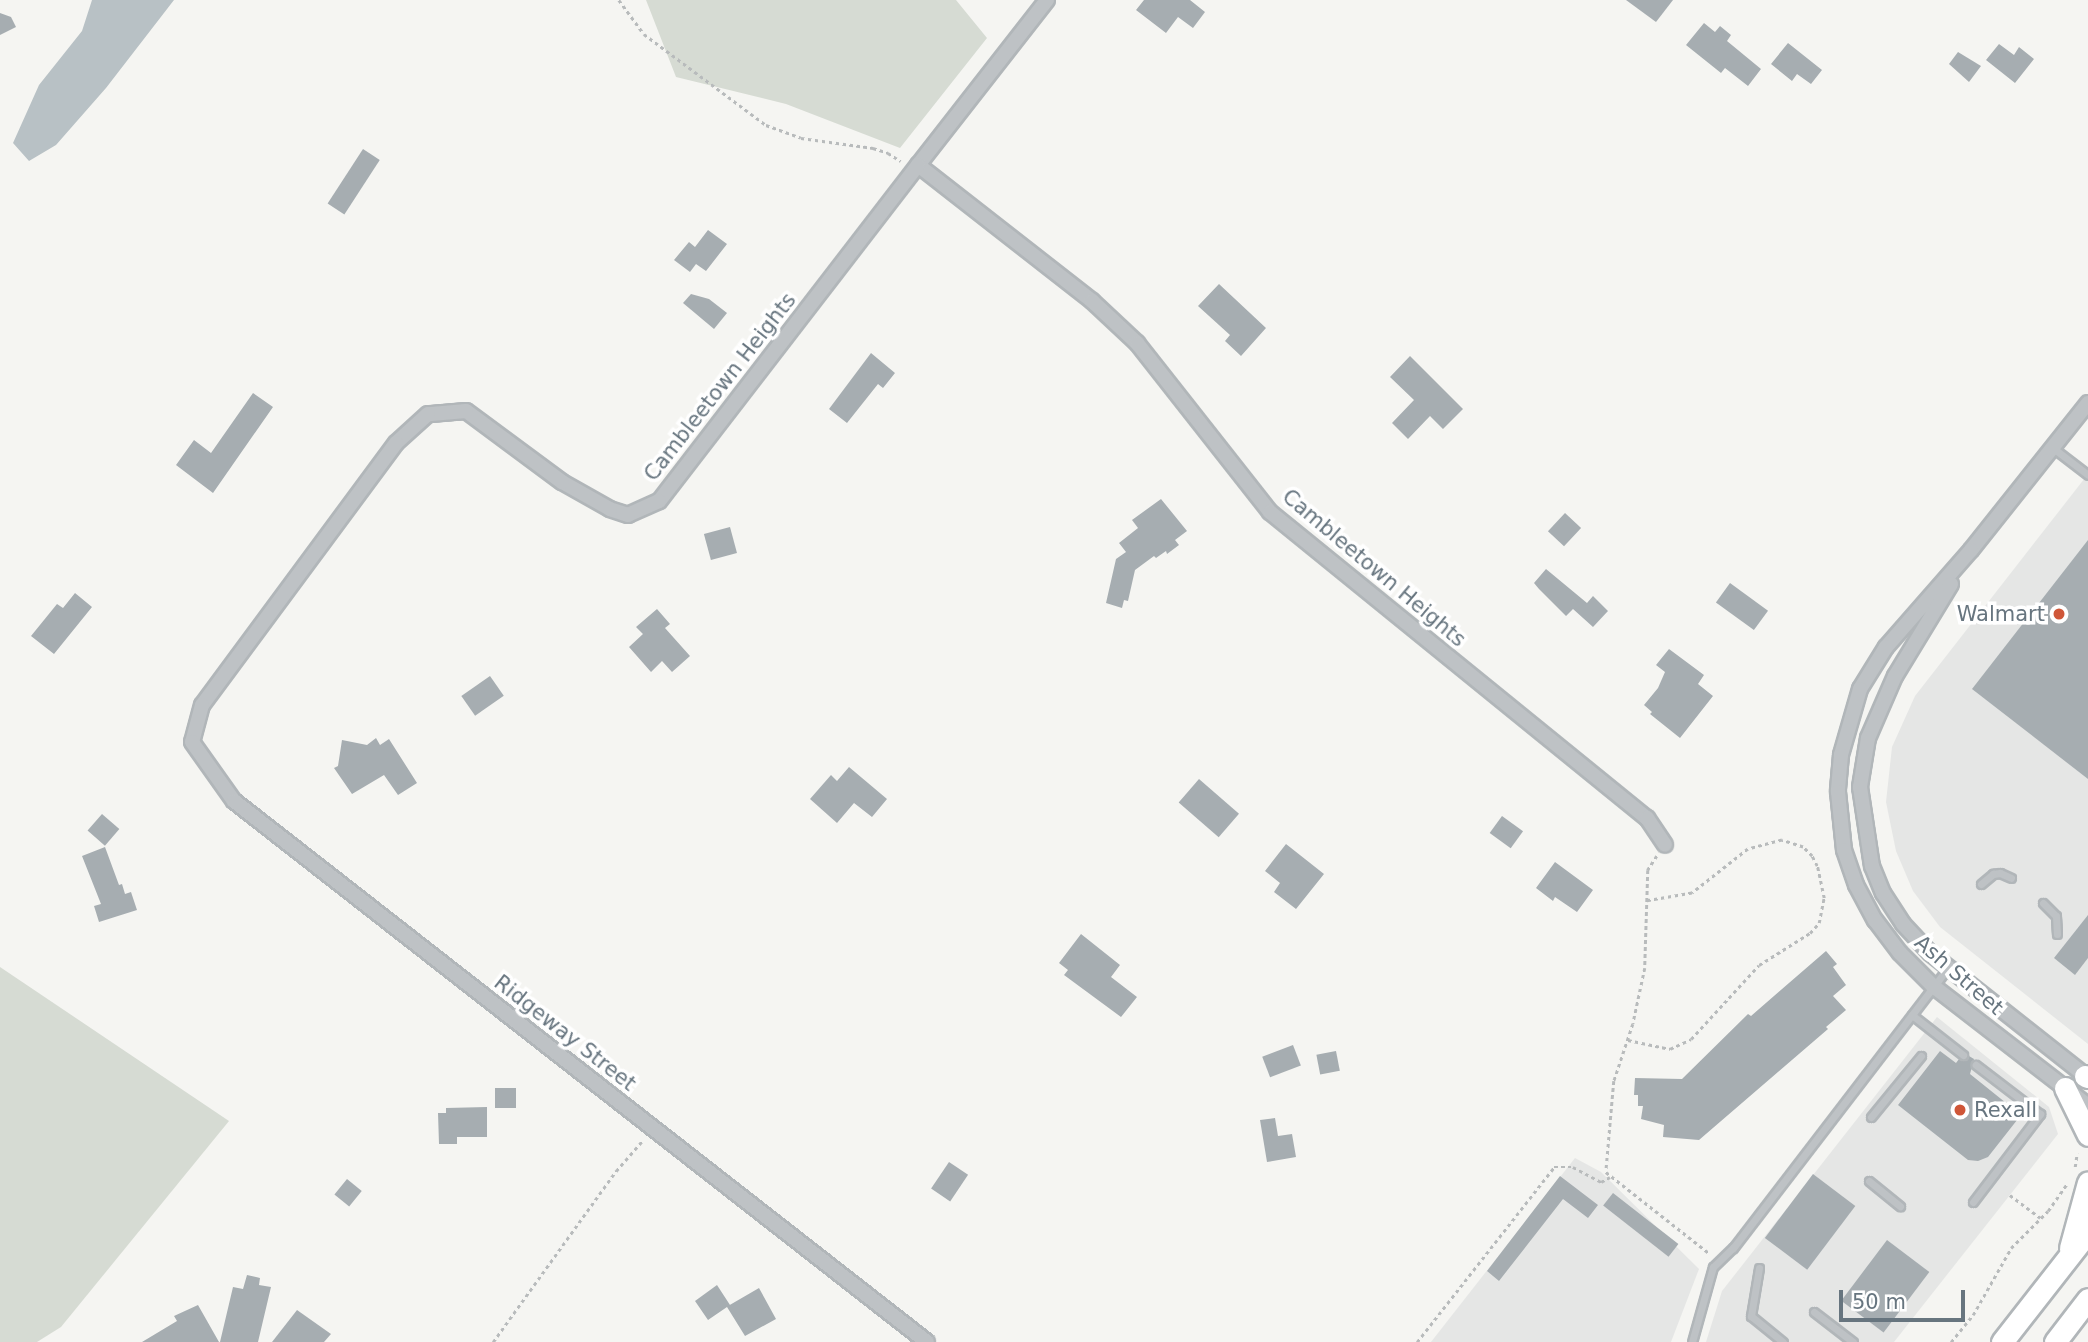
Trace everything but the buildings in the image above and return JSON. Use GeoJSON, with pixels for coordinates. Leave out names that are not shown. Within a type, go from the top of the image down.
{"type":"FeatureCollection","features":[{"type":"Feature","properties":{"kind":"main road"},"geometry":{"type":"LineString","coordinates":[[2065,1087],[2083,1144]]}},
{"type":"Feature","properties":{"kind":"main road"},"geometry":{"type":"LineString","coordinates":[[2066,1261],[2077,1179]]}},
{"type":"Feature","properties":{"kind":"main road"},"geometry":{"type":"LineString","coordinates":[[2002,1342],[2088,1232]]}},
{"type":"Feature","properties":{"kind":"main road"},"geometry":{"type":"LineString","coordinates":[[2054,1342],[2086,1303]]}},
{"type":"Feature","properties":{"kind":"street","name":"Cambleetown Heights"},"geometry":{"type":"LineString","coordinates":[[192,742],[202,705],[396,443],[428,414],[466,411],[562,482],[610,509],[628,515],[659,501],[1047,0]]}},
{"type":"Feature","properties":{"kind":"street","name":"Cambleetown Heights"},"geometry":{"type":"LineString","coordinates":[[915,168],[1092,301],[1137,343],[1270,512],[1647,818],[1665,845]]}},
{"type":"Feature","properties":{"kind":"street","name":"Ash Street"},"geometry":{"type":"LineString","coordinates":[[2088,403],[1971,550],[1886,648],[1860,689],[1841,755],[1838,792],[1840,827],[1856,885],[1875,920],[1900,953],[1933,986],[2088,1106]]}},
{"type":"Feature","properties":{"kind":"street","name":"Ash Street"},"geometry":{"type":"LineString","coordinates":[[1971,550],[1895,676],[1868,738],[1860,787],[1872,866],[1883,892],[1903,924],[1948,967],[2087,1077]]}},
{"type":"Feature","properties":{"kind":"street","name":"Ridgeway Street"},"geometry":{"type":"LineString","coordinates":[[192,742],[234,801],[927,1342]]}},
{"type":"Feature","properties":{"kind":"lane"},"geometry":{"type":"LineString","coordinates":[[2053,448],[2088,475]]}},
{"type":"Feature","properties":{"kind":"lane"},"geometry":{"type":"LineString","coordinates":[[1981,884],[1993,874],[2000,873],[2011,878]]}},
{"type":"Feature","properties":{"kind":"lane"},"geometry":{"type":"LineString","coordinates":[[2043,903],[2056,916],[2057,934]]}},
{"type":"Feature","properties":{"kind":"lane"},"geometry":{"type":"LineString","coordinates":[[1692,1342],[1713,1267],[1733,1248],[1948,967]]}},
{"type":"Feature","properties":{"kind":"lane"},"geometry":{"type":"LineString","coordinates":[[1912,1015],[1963,1055]]}},
{"type":"Feature","properties":{"kind":"lane"},"geometry":{"type":"LineString","coordinates":[[1871,1117],[1921,1056]]}},
{"type":"Feature","properties":{"kind":"lane"},"geometry":{"type":"LineString","coordinates":[[1973,1202],[2040,1114],[1976,1065]]}},
{"type":"Feature","properties":{"kind":"lane"},"geometry":{"type":"LineString","coordinates":[[1869,1181],[1900,1206]]}},
{"type":"Feature","properties":{"kind":"lane"},"geometry":{"type":"LineString","coordinates":[[1759,1268],[1751,1316],[1783,1342]]}},
{"type":"Feature","properties":{"kind":"lane"},"geometry":{"type":"LineString","coordinates":[[1814,1312],[1853,1342]]}},
{"type":"Feature","properties":{"kind":"path"},"geometry":{"type":"LineString","coordinates":[[619,0],[644,34],[766,125],[801,138],[888,153],[915,168]]}},
{"type":"Feature","properties":{"kind":"path"},"geometry":{"type":"LineString","coordinates":[[1628,1040],[1670,1049],[1691,1039],[1759,965],[1810,933],[1819,923],[1824,898],[1812,856],[1794,842],[1782,840],[1748,849],[1692,893],[1646,901]]}},
{"type":"Feature","properties":{"kind":"path"},"geometry":{"type":"LineString","coordinates":[[1665,845],[1648,870],[1645,968],[1611,1100],[1605,1172],[1707,1251]]}},
{"type":"Feature","properties":{"kind":"path"},"geometry":{"type":"LineString","coordinates":[[493,1342],[616,1171],[654,1129]]}},
{"type":"Feature","properties":{"kind":"path"},"geometry":{"type":"LineString","coordinates":[[1951,1342],[1973,1315],[2011,1248],[2077,1179],[2083,1144]]}},
{"type":"Feature","properties":{"kind":"path"},"geometry":{"type":"LineString","coordinates":[[1417,1342],[1554,1167],[1567,1165],[1601,1182],[1610,1177]]}},
{"type":"Feature","properties":{"kind":"path"},"geometry":{"type":"LineString","coordinates":[[2010,1195],[2040,1218]]}},
{"type":"Feature","properties":{"kind":"shaded area"},"geometry":{"type":"Polygon","coordinates":[[[92,0],[174,0],[106,88],[56,145],[29,161],[13,143],[39,85],[82,31],[92,0]]]}},
{"type":"Feature","properties":{"kind":"shaded area"},"geometry":{"type":"Polygon","coordinates":[[[646,0],[956,0],[987,38],[900,148],[786,104],[676,77],[646,0]]]}},
{"type":"Feature","properties":{"kind":"shaded area"},"geometry":{"type":"Polygon","coordinates":[[[2088,474],[2088,1044],[1940,927],[1913,891],[1896,851],[1886,802],[1892,747],[1915,696],[2088,474]]]}},
{"type":"Feature","properties":{"kind":"shaded area"},"geometry":{"type":"Polygon","coordinates":[[[0,967],[229,1121],[61,1327],[37,1342],[0,1342],[0,967]]]}},
{"type":"Feature","properties":{"kind":"shaded area"},"geometry":{"type":"Polygon","coordinates":[[[1937,1017],[2049,1107],[2058,1134],[1894,1342],[1706,1342],[1722,1291],[1937,1017]]]}},
{"type":"Feature","properties":{"kind":"shaded area"},"geometry":{"type":"Polygon","coordinates":[[[1575,1158],[1601,1172],[1699,1269],[1671,1342],[1431,1342],[1575,1158]]]}},
{"type":"Feature","properties":{"kind":"place","name":"Walmart"},"geometry":{"type":"Point","coordinates":[2059,614]}},
{"type":"Feature","properties":{"kind":"place","name":"Rexall"},"geometry":{"type":"Point","coordinates":[1960,1110]}}]}
